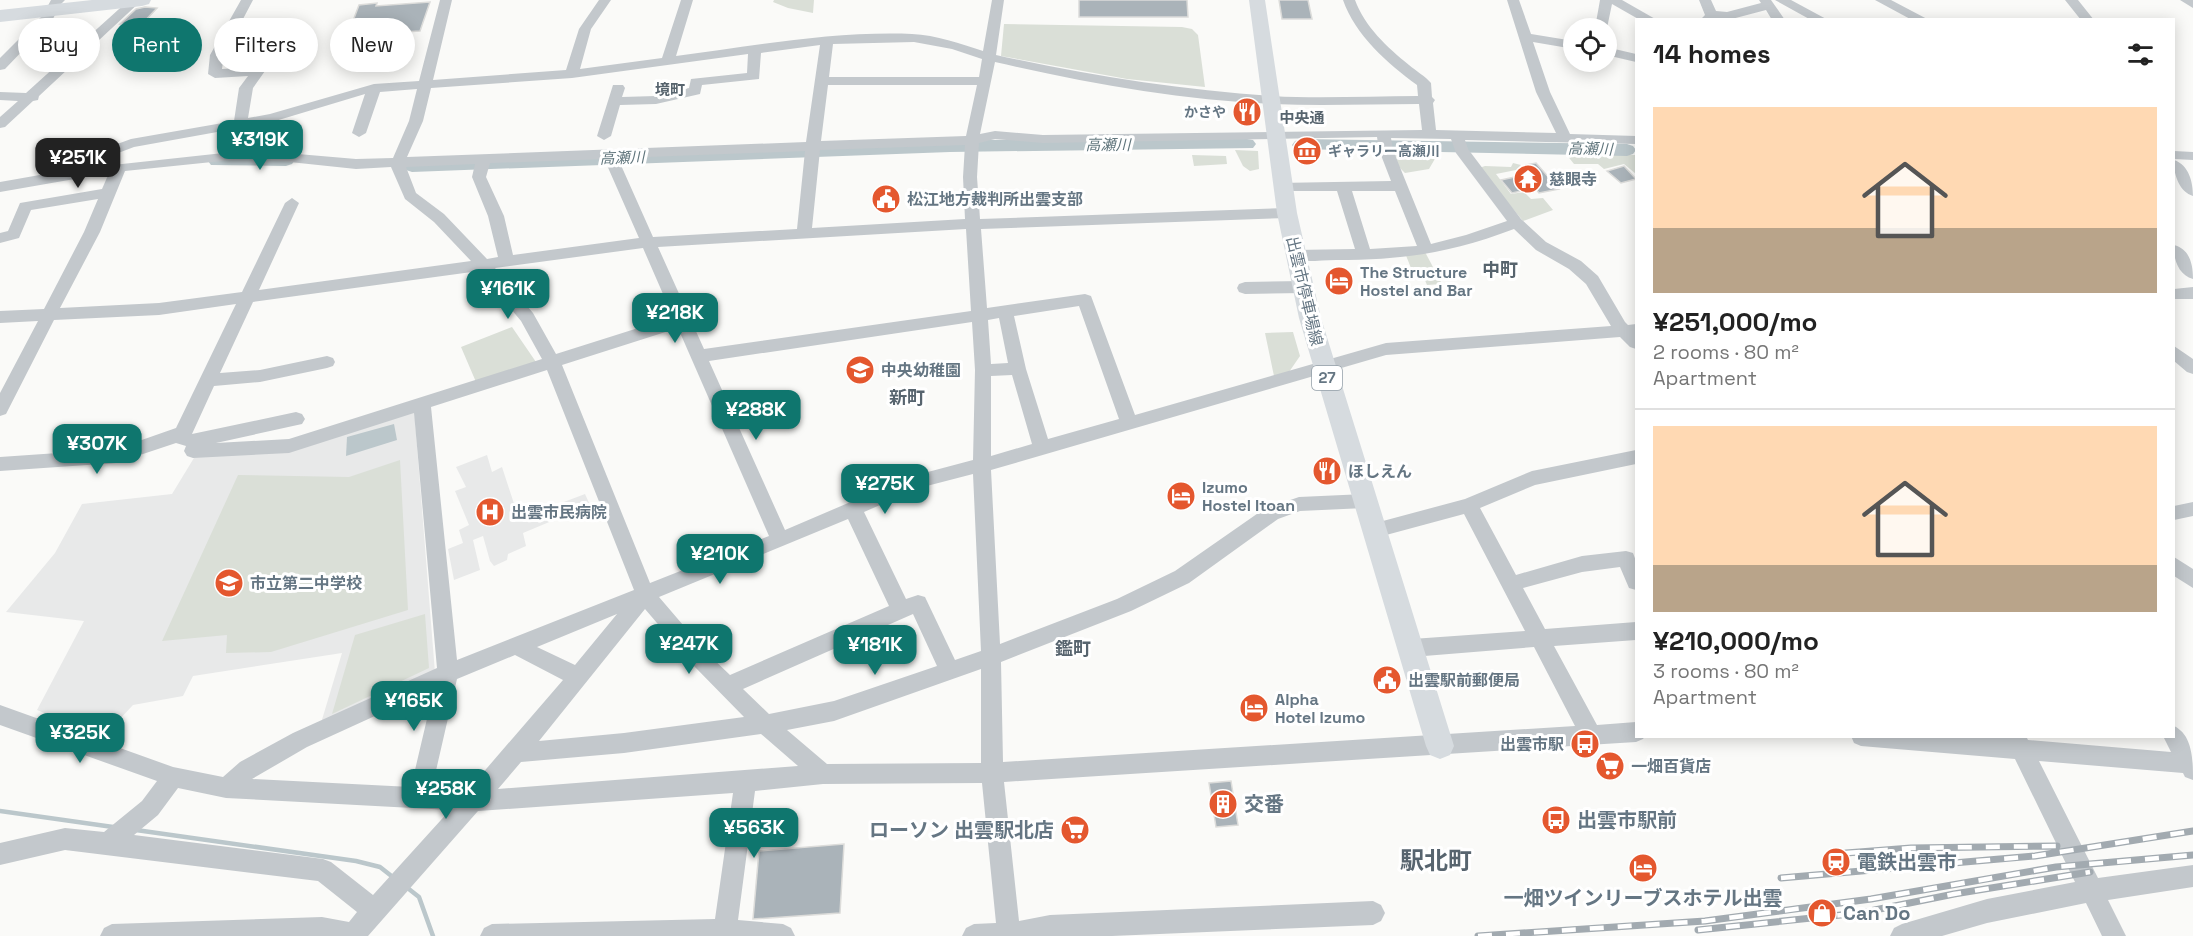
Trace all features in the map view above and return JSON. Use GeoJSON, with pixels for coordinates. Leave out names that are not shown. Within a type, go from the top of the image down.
{"type":"FeatureCollection","features":[{"type":"Feature","properties":{"kind":"highway"},"geometry":{"type":"LineString","coordinates":[[0,16],[55,5],[138,0]]}},
{"type":"Feature","properties":{"kind":"main road","name":"出雲市停車場線"},"geometry":{"type":"LineString","coordinates":[[1257,0],[1295,255],[1324,368],[1412,648],[1440,746]]}},
{"type":"Feature","properties":{"kind":"street"},"geometry":{"type":"LineString","coordinates":[[0,124],[33,97],[138,0]]}},
{"type":"Feature","properties":{"kind":"street"},"geometry":{"type":"LineString","coordinates":[[240,124],[246,88],[258,71],[215,74],[217,55],[247,0]]}},
{"type":"Feature","properties":{"kind":"street"},"geometry":{"type":"LineString","coordinates":[[446,0],[423,84],[416,121],[398,162],[399,171],[410,196],[439,218],[485,265],[527,317],[552,362],[645,594],[700,659],[765,724],[823,774]]}},
{"type":"Feature","properties":{"kind":"street"},"geometry":{"type":"LineString","coordinates":[[572,74],[585,29],[605,0]]}},
{"type":"Feature","properties":{"kind":"street"},"geometry":{"type":"LineString","coordinates":[[668,60],[687,0]]}},
{"type":"Feature","properties":{"kind":"street"},"geometry":{"type":"LineString","coordinates":[[998,0],[985,81],[972,140],[970,177],[983,370],[982,464],[991,657],[992,773],[1009,935]]}},
{"type":"Feature","properties":{"kind":"street"},"geometry":{"type":"LineString","coordinates":[[1349,0],[1359,23],[1411,75],[1424,82],[1428,100],[1429,134]]}},
{"type":"Feature","properties":{"kind":"street"},"geometry":{"type":"LineString","coordinates":[[1513,0],[1543,92],[1565,137]]}},
{"type":"Feature","properties":{"kind":"street"},"geometry":{"type":"LineString","coordinates":[[1603,18],[1606,0]]}},
{"type":"Feature","properties":{"kind":"street"},"geometry":{"type":"LineString","coordinates":[[1613,0],[1647,18]]}},
{"type":"Feature","properties":{"kind":"street"},"geometry":{"type":"LineString","coordinates":[[1705,0],[1710,18],[1727,16],[1772,2],[1816,18]]}},
{"type":"Feature","properties":{"kind":"street"},"geometry":{"type":"LineString","coordinates":[[1881,0],[1919,18]]}},
{"type":"Feature","properties":{"kind":"street"},"geometry":{"type":"LineString","coordinates":[[2071,0],[2086,18]]}},
{"type":"Feature","properties":{"kind":"street"},"geometry":{"type":"LineString","coordinates":[[2186,0],[2193,4]]}},
{"type":"Feature","properties":{"kind":"street"},"geometry":{"type":"LineString","coordinates":[[1772,2],[1778,18]]}},
{"type":"Feature","properties":{"kind":"street"},"geometry":{"type":"LineString","coordinates":[[0,66],[49,16],[55,5]]}},
{"type":"Feature","properties":{"kind":"street"},"geometry":{"type":"LineString","coordinates":[[1525,37],[1563,43]]}},
{"type":"Feature","properties":{"kind":"street"},"geometry":{"type":"LineString","coordinates":[[32,180],[131,143],[272,118],[374,88],[572,74],[827,40],[914,38],[955,46],[988,57],[1059,73],[1158,89],[1273,100],[1428,100]]}},
{"type":"Feature","properties":{"kind":"street"},"geometry":{"type":"LineString","coordinates":[[804,233],[827,40]]}},
{"type":"Feature","properties":{"kind":"street"},"geometry":{"type":"LineString","coordinates":[[604,136],[616,94],[656,100],[695,91],[696,82],[754,76],[755,48]]}},
{"type":"Feature","properties":{"kind":"street"},"geometry":{"type":"LineString","coordinates":[[1617,54],[1635,58]]}},
{"type":"Feature","properties":{"kind":"street"},"geometry":{"type":"LineString","coordinates":[[822,81],[985,81]]}},
{"type":"Feature","properties":{"kind":"street"},"geometry":{"type":"LineString","coordinates":[[360,133],[374,88]]}},
{"type":"Feature","properties":{"kind":"street"},"geometry":{"type":"LineString","coordinates":[[0,96],[33,97]]}},
{"type":"Feature","properties":{"kind":"street"},"geometry":{"type":"LineString","coordinates":[[0,187],[119,167],[251,154],[356,164],[972,140],[995,135],[1043,139],[1383,133],[1635,140]]}},
{"type":"Feature","properties":{"kind":"street"},"geometry":{"type":"LineString","coordinates":[[1383,133],[1386,150],[1399,186],[1426,250]]}},
{"type":"Feature","properties":{"kind":"street"},"geometry":{"type":"LineString","coordinates":[[1457,135],[1461,150],[1516,223],[1540,246],[1575,265],[1592,280],[1619,326],[1631,330]]}},
{"type":"Feature","properties":{"kind":"street"},"geometry":{"type":"LineString","coordinates":[[615,154],[614,163],[780,540]]}},
{"type":"Feature","properties":{"kind":"street"},"geometry":{"type":"LineString","coordinates":[[2175,155],[2193,156]]}},
{"type":"Feature","properties":{"kind":"street"},"geometry":{"type":"LineString","coordinates":[[484,159],[479,177],[496,216],[507,262]]}},
{"type":"Feature","properties":{"kind":"street"},"geometry":{"type":"LineString","coordinates":[[2175,166],[2193,191]]}},
{"type":"Feature","properties":{"kind":"street"},"geometry":{"type":"LineString","coordinates":[[0,409],[92,232],[119,167]]}},
{"type":"Feature","properties":{"kind":"street"},"geometry":{"type":"LineString","coordinates":[[1283,186],[1399,186]]}},
{"type":"Feature","properties":{"kind":"street"},"geometry":{"type":"LineString","coordinates":[[1343,186],[1364,254]]}},
{"type":"Feature","properties":{"kind":"street"},"geometry":{"type":"LineString","coordinates":[[2175,190],[2193,191]]}},
{"type":"Feature","properties":{"kind":"street"},"geometry":{"type":"LineString","coordinates":[[0,238],[14,234],[25,206],[108,192]]}},
{"type":"Feature","properties":{"kind":"street"},"geometry":{"type":"LineString","coordinates":[[292,203],[208,380],[191,437],[194,451],[289,446],[683,320]]}},
{"type":"Feature","properties":{"kind":"street"},"geometry":{"type":"LineString","coordinates":[[0,317],[159,309],[648,242],[973,224],[1287,213]]}},
{"type":"Feature","properties":{"kind":"street"},"geometry":{"type":"LineString","coordinates":[[1295,255],[1426,250],[1464,241],[1516,223]]}},
{"type":"Feature","properties":{"kind":"street"},"geometry":{"type":"LineString","coordinates":[[2175,251],[2193,274]]}},
{"type":"Feature","properties":{"kind":"street"},"geometry":{"type":"LineString","coordinates":[[1245,288],[1303,287]]}},
{"type":"Feature","properties":{"kind":"street"},"geometry":{"type":"LineString","coordinates":[[2175,294],[2193,292]]}},
{"type":"Feature","properties":{"kind":"street"},"geometry":{"type":"LineString","coordinates":[[698,356],[1084,300],[1129,422]]}},
{"type":"Feature","properties":{"kind":"street"},"geometry":{"type":"LineString","coordinates":[[1005,310],[1018,369],[1042,447]]}},
{"type":"Feature","properties":{"kind":"street"},"geometry":{"type":"LineString","coordinates":[[226,788],[248,769],[300,740],[448,673],[780,540],[915,482],[1386,349],[1631,330]]}},
{"type":"Feature","properties":{"kind":"street"},"geometry":{"type":"LineString","coordinates":[[2175,353],[2193,368]]}},
{"type":"Feature","properties":{"kind":"street"},"geometry":{"type":"LineString","coordinates":[[208,380],[260,376],[327,362]]}},
{"type":"Feature","properties":{"kind":"street"},"geometry":{"type":"LineString","coordinates":[[983,370],[1018,369]]}},
{"type":"Feature","properties":{"kind":"street"},"geometry":{"type":"LineString","coordinates":[[419,799],[448,673],[422,405]]}},
{"type":"Feature","properties":{"kind":"street"},"geometry":{"type":"LineString","coordinates":[[0,464],[116,456],[191,437],[296,419]]}},
{"type":"Feature","properties":{"kind":"street"},"geometry":{"type":"LineString","coordinates":[[1375,530],[1469,505],[1532,478],[1635,457]]}},
{"type":"Feature","properties":{"kind":"street"},"geometry":{"type":"LineString","coordinates":[[516,753],[624,743],[765,724],[834,711],[991,657],[1124,605],[1182,577],[1271,514],[1299,504],[1365,501]]}},
{"type":"Feature","properties":{"kind":"street"},"geometry":{"type":"LineString","coordinates":[[1469,505],[1591,735]]}},
{"type":"Feature","properties":{"kind":"street"},"geometry":{"type":"LineString","coordinates":[[853,509],[901,610]]}},
{"type":"Feature","properties":{"kind":"street"},"geometry":{"type":"LineString","coordinates":[[2175,513],[2193,509]]}},
{"type":"Feature","properties":{"kind":"street"},"geometry":{"type":"LineString","coordinates":[[1512,584],[1563,566],[1598,560],[1626,559],[1635,580]]}},
{"type":"Feature","properties":{"kind":"street"},"geometry":{"type":"LineString","coordinates":[[2175,566],[2193,580]]}},
{"type":"Feature","properties":{"kind":"street"},"geometry":{"type":"LineString","coordinates":[[112,936],[180,932],[322,930],[353,935],[411,867],[516,753],[645,594]]}},
{"type":"Feature","properties":{"kind":"street"},"geometry":{"type":"LineString","coordinates":[[727,686],[918,603],[950,671]]}},
{"type":"Feature","properties":{"kind":"street"},"geometry":{"type":"LineString","coordinates":[[1412,648],[1635,631]]}},
{"type":"Feature","properties":{"kind":"street"},"geometry":{"type":"LineString","coordinates":[[516,646],[578,677]]}},
{"type":"Feature","properties":{"kind":"street"},"geometry":{"type":"LineString","coordinates":[[0,714],[173,777],[226,788],[474,801],[745,782],[823,774],[992,773],[1635,732]]}},
{"type":"Feature","properties":{"kind":"street"},"geometry":{"type":"LineString","coordinates":[[1906,738],[2018,743],[2192,766]]}},
{"type":"Feature","properties":{"kind":"street"},"geometry":{"type":"LineString","coordinates":[[2174,738],[2192,766]]}},
{"type":"Feature","properties":{"kind":"street"},"geometry":{"type":"LineString","coordinates":[[2018,743],[2114,936]]}},
{"type":"Feature","properties":{"kind":"street"},"geometry":{"type":"LineString","coordinates":[[108,843],[150,808],[173,777]]}},
{"type":"Feature","properties":{"kind":"street"},"geometry":{"type":"LineString","coordinates":[[724,933],[745,782]]}},
{"type":"Feature","properties":{"kind":"street"},"geometry":{"type":"LineString","coordinates":[[0,854],[65,838],[322,870],[377,907]]}},
{"type":"Feature","properties":{"kind":"street"},"geometry":{"type":"LineString","coordinates":[[1902,936],[1987,911],[2090,891],[2193,876]]}},
{"type":"Feature","properties":{"kind":"street"},"geometry":{"type":"LineString","coordinates":[[974,936],[1009,935],[1050,927],[1372,913]]}},
{"type":"Feature","properties":{"kind":"street"},"geometry":{"type":"LineString","coordinates":[[492,936],[724,933],[783,936]]}},
{"type":"Feature","properties":{"kind":"shaded area"},"geometry":{"type":"Polygon","coordinates":[[[774,0],[814,0],[813,13],[788,8],[773,2],[774,0]]]}},
{"type":"Feature","properties":{"kind":"shaded area"},"geometry":{"type":"Polygon","coordinates":[[[1004,24],[1192,29],[1198,35],[1205,87],[1127,79],[1001,56],[1004,24]]]}},
{"type":"Feature","properties":{"kind":"shaded area"},"geometry":{"type":"Polygon","coordinates":[[[1235,150],[1258,151],[1259,169],[1250,171],[1243,166],[1235,150]]]}},
{"type":"Feature","properties":{"kind":"shaded area"},"geometry":{"type":"Polygon","coordinates":[[[1392,152],[1435,153],[1436,157],[1429,169],[1405,173],[1399,167],[1392,152]]]}},
{"type":"Feature","properties":{"kind":"shaded area"},"geometry":{"type":"Polygon","coordinates":[[[1566,154],[1635,155],[1635,173],[1624,164],[1604,169],[1598,164],[1574,164],[1566,154]]]}},
{"type":"Feature","properties":{"kind":"shaded area"},"geometry":{"type":"Polygon","coordinates":[[[1192,155],[1226,156],[1227,164],[1194,166],[1192,155]]]}},
{"type":"Feature","properties":{"kind":"shaded area"},"geometry":{"type":"Polygon","coordinates":[[[1513,163],[1521,165],[1516,170],[1496,174],[1511,194],[1524,192],[1531,199],[1543,198],[1553,210],[1523,221],[1479,168],[1485,166],[1511,167],[1513,163]]]}},
{"type":"Feature","properties":{"kind":"shaded area"},"geometry":{"type":"Polygon","coordinates":[[[1425,252],[1442,284],[1427,285],[1424,278],[1413,273],[1405,253],[1425,252]]]}},
{"type":"Feature","properties":{"kind":"shaded area"},"geometry":{"type":"Polygon","coordinates":[[[512,327],[536,362],[476,382],[461,347],[512,327]]]}},
{"type":"Feature","properties":{"kind":"shaded area"},"geometry":{"type":"Polygon","coordinates":[[[1293,332],[1300,356],[1289,372],[1274,376],[1265,333],[1293,332]]]}},
{"type":"Feature","properties":{"kind":"shaded area","name":"市立第二中学校"},"geometry":{"type":"Polygon","coordinates":[[[414,408],[435,673],[321,723],[342,653],[193,676],[183,696],[133,705],[103,737],[37,710],[84,621],[6,612],[55,553],[82,504],[172,494],[197,453],[247,451],[414,408]]]}},
{"type":"Feature","properties":{"kind":"shaded area"},"geometry":{"type":"Polygon","coordinates":[[[394,424],[397,440],[346,456],[347,437],[394,424]]]}},
{"type":"Feature","properties":{"kind":"shaded area","name":"出雲市民病院"},"geometry":{"type":"Polygon","coordinates":[[[487,455],[492,472],[502,467],[519,519],[585,494],[590,505],[523,533],[526,546],[508,554],[507,560],[494,566],[490,561],[483,536],[473,540],[480,570],[454,580],[448,549],[463,543],[459,530],[469,525],[455,491],[466,487],[456,467],[487,455]]]}},
{"type":"Feature","properties":{"kind":"shaded area"},"geometry":{"type":"Polygon","coordinates":[[[400,460],[408,610],[271,652],[226,653],[227,635],[162,641],[238,475],[349,477],[400,460]]]}},
{"type":"Feature","properties":{"kind":"shaded area"},"geometry":{"type":"Polygon","coordinates":[[[425,614],[429,668],[332,714],[355,635],[425,614]]]}},
{"type":"Feature","properties":{"kind":"building"},"geometry":{"type":"Polygon","coordinates":[[[1079,0],[1187,0],[1188,17],[1079,17],[1079,0]]]}},
{"type":"Feature","properties":{"kind":"building"},"geometry":{"type":"Polygon","coordinates":[[[1279,0],[1308,0],[1312,19],[1282,19],[1279,0]]]}},
{"type":"Feature","properties":{"kind":"building"},"geometry":{"type":"Polygon","coordinates":[[[430,2],[420,31],[415,31],[415,18],[354,18],[359,5],[377,3],[376,6],[430,2]]]}},
{"type":"Feature","properties":{"kind":"building"},"geometry":{"type":"Polygon","coordinates":[[[157,8],[148,18],[126,18],[136,9],[157,8]]]}},
{"type":"Feature","properties":{"kind":"building","name":"慈眼寺"},"geometry":{"type":"Polygon","coordinates":[[[1536,163],[1559,189],[1539,193],[1535,188],[1512,193],[1501,180],[1533,173],[1526,165],[1536,163]]]}},
{"type":"Feature","properties":{"kind":"building"},"geometry":{"type":"Polygon","coordinates":[[[1624,166],[1635,179],[1621,183],[1607,171],[1624,166]]]}},
{"type":"Feature","properties":{"kind":"building","name":"交番"},"geometry":{"type":"Polygon","coordinates":[[[1231,781],[1238,825],[1216,827],[1209,783],[1231,781]]]}},
{"type":"Feature","properties":{"kind":"building"},"geometry":{"type":"Polygon","coordinates":[[[844,844],[840,913],[753,919],[759,851],[844,844]]]}},
{"type":"Feature","properties":{"kind":"waterway","name":"高瀬川"},"geometry":{"type":"LineString","coordinates":[[412,166],[950,146],[1247,144]]}},
{"type":"Feature","properties":{"kind":"waterway","name":"高瀬川"},"geometry":{"type":"LineString","coordinates":[[1301,145],[1627,150]]}},
{"type":"Feature","properties":{"kind":"waterway","name":"高瀬川"},"geometry":{"type":"LineString","coordinates":[[217,161],[240,158],[286,160]]}},
{"type":"Feature","properties":{"kind":"waterway"},"geometry":{"type":"LineString","coordinates":[[0,811],[113,827]]}},
{"type":"Feature","properties":{"kind":"waterway"},"geometry":{"type":"LineString","coordinates":[[136,830],[356,861],[380,867],[394,878]]}},
{"type":"Feature","properties":{"kind":"waterway"},"geometry":{"type":"LineString","coordinates":[[405,886],[419,897],[433,936]]}},
{"type":"Feature","properties":{"kind":"railway"},"geometry":{"type":"LineString","coordinates":[[1781,878],[2035,856],[2193,831]]}},
{"type":"Feature","properties":{"kind":"railway"},"geometry":{"type":"LineString","coordinates":[[1846,853],[1911,848],[2057,846]]}},
{"type":"Feature","properties":{"kind":"railway"},"geometry":{"type":"LineString","coordinates":[[1478,936],[1705,921],[1871,899],[2056,867],[2193,855]]}},
{"type":"Feature","properties":{"kind":"railway"},"geometry":{"type":"LineString","coordinates":[[1698,930],[1860,913],[1954,894],[2090,872]]}},
{"type":"Feature","properties":{"kind":"place","name":"かさや"},"geometry":{"type":"Point","coordinates":[1247,112]}},
{"type":"Feature","properties":{"kind":"place","name":"ギャラリー高瀬川"},"geometry":{"type":"Point","coordinates":[1307,151]}},
{"type":"Feature","properties":{"kind":"place","name":"慈眼寺"},"geometry":{"type":"Point","coordinates":[1528,179]}},
{"type":"Feature","properties":{"kind":"place","name":"松江地方裁判所出雲支部"},"geometry":{"type":"Point","coordinates":[886,199]}},
{"type":"Feature","properties":{"kind":"place","name":"The Structure Hostel and Bar"},"geometry":{"type":"Point","coordinates":[1339,281]}},
{"type":"Feature","properties":{"kind":"place","name":"中央幼稚園"},"geometry":{"type":"Point","coordinates":[860,370]}},
{"type":"Feature","properties":{"kind":"place","name":"ほしえん"},"geometry":{"type":"Point","coordinates":[1327,471]}},
{"type":"Feature","properties":{"kind":"place","name":"Izumo Hostel Itoan"},"geometry":{"type":"Point","coordinates":[1181,496]}},
{"type":"Feature","properties":{"kind":"place","name":"出雲市民病院"},"geometry":{"type":"Point","coordinates":[490,512]}},
{"type":"Feature","properties":{"kind":"place","name":"市立第二中学校"},"geometry":{"type":"Point","coordinates":[229,583]}},
{"type":"Feature","properties":{"kind":"place","name":"出雲駅前郵便局"},"geometry":{"type":"Point","coordinates":[1387,680]}},
{"type":"Feature","properties":{"kind":"place","name":"Alpha Hotel Izumo"},"geometry":{"type":"Point","coordinates":[1254,708]}},
{"type":"Feature","properties":{"kind":"place","name":"出雲市駅"},"geometry":{"type":"Point","coordinates":[1585,744]}},
{"type":"Feature","properties":{"kind":"place","name":"一畑百貨店"},"geometry":{"type":"Point","coordinates":[1610,766]}},
{"type":"Feature","properties":{"kind":"place","name":"交番"},"geometry":{"type":"Point","coordinates":[1223,804]}},
{"type":"Feature","properties":{"kind":"place","name":"出雲市駅前"},"geometry":{"type":"Point","coordinates":[1556,820]}},
{"type":"Feature","properties":{"kind":"place","name":"ローソン 出雲駅北店"},"geometry":{"type":"Point","coordinates":[1075,830]}},
{"type":"Feature","properties":{"kind":"place","name":"電鉄出雲市"},"geometry":{"type":"Point","coordinates":[1836,862]}},
{"type":"Feature","properties":{"kind":"place","name":"一畑ツインリーブスホテル出雲"},"geometry":{"type":"Point","coordinates":[1643,868]}},
{"type":"Feature","properties":{"kind":"place","name":"Can Do"},"geometry":{"type":"Point","coordinates":[1822,913]}},
{"type":"Feature","properties":{"kind":"district","name":"境町"},"geometry":{"type":"Point","coordinates":[670,90]}},
{"type":"Feature","properties":{"kind":"district","name":"中央通"},"geometry":{"type":"Point","coordinates":[1302,118]}},
{"type":"Feature","properties":{"kind":"district","name":"中町"},"geometry":{"type":"Point","coordinates":[1500,270]}},
{"type":"Feature","properties":{"kind":"district","name":"新町"},"geometry":{"type":"Point","coordinates":[907,398]}},
{"type":"Feature","properties":{"kind":"district","name":"鑑町"},"geometry":{"type":"Point","coordinates":[1073,649]}},
{"type":"Feature","properties":{"kind":"district","name":"駅北町"},"geometry":{"type":"Point","coordinates":[1436,861]}}]}
